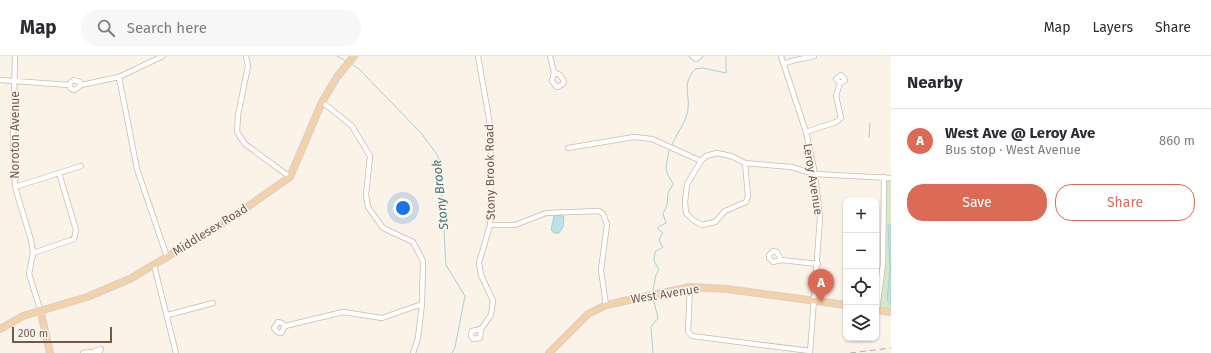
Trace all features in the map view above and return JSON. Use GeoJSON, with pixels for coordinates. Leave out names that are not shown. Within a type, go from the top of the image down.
{"type":"FeatureCollection","features":[{"type":"Feature","properties":{"kind":"main road"},"geometry":{"type":"LineString","coordinates":[[290,177],[322,102],[337,77],[354,56]]}},
{"type":"Feature","properties":{"kind":"main road","name":"Middlesex Road"},"geometry":{"type":"LineString","coordinates":[[0,329],[23,316],[40,309],[87,297],[130,279],[230,219],[290,177]]}},
{"type":"Feature","properties":{"kind":"main road","name":"West Avenue"},"geometry":{"type":"LineString","coordinates":[[549,353],[588,314],[606,305],[690,287],[709,287],[843,305]]}},
{"type":"Feature","properties":{"kind":"main road","name":"Noroton Avenue"},"geometry":{"type":"LineString","coordinates":[[40,309],[50,353]]}},
{"type":"Feature","properties":{"kind":"main road"},"geometry":{"type":"LineString","coordinates":[[879,310],[891,312]]}},
{"type":"Feature","properties":{"kind":"street","name":"Noroton Avenue"},"geometry":{"type":"LineString","coordinates":[[15,56],[12,143],[15,187],[33,253],[29,274],[40,309]]}},
{"type":"Feature","properties":{"kind":"street"},"geometry":{"type":"LineString","coordinates":[[0,80],[69,85],[73,90],[77,89],[81,85],[119,77],[163,56]]}},
{"type":"Feature","properties":{"kind":"street"},"geometry":{"type":"LineString","coordinates":[[246,56],[248,66],[238,115],[237,132],[245,144],[290,177]]}},
{"type":"Feature","properties":{"kind":"street","name":"Stony Brook Road"},"geometry":{"type":"LineString","coordinates":[[478,56],[491,138],[490,225],[514,225],[546,213],[599,212],[603,214],[607,224],[601,270],[606,305]]}},
{"type":"Feature","properties":{"kind":"street"},"geometry":{"type":"LineString","coordinates":[[550,56],[554,72]]}},
{"type":"Feature","properties":{"kind":"street"},"geometry":{"type":"LineString","coordinates":[[692,56],[696,59],[700,56]]}},
{"type":"Feature","properties":{"kind":"street","name":"Leroy Avenue"},"geometry":{"type":"LineString","coordinates":[[781,56],[806,132],[815,174],[820,218],[818,264],[810,352]]}},
{"type":"Feature","properties":{"kind":"street"},"geometry":{"type":"LineString","coordinates":[[784,64],[789,61],[802,60],[814,56]]}},
{"type":"Feature","properties":{"kind":"street"},"geometry":{"type":"LineString","coordinates":[[119,77],[137,169],[167,257]]}},
{"type":"Feature","properties":{"kind":"street"},"geometry":{"type":"LineString","coordinates":[[69,85],[72,80],[80,82],[81,85]]}},
{"type":"Feature","properties":{"kind":"street"},"geometry":{"type":"LineString","coordinates":[[806,132],[836,122],[841,118],[836,96],[840,84]]}},
{"type":"Feature","properties":{"kind":"street"},"geometry":{"type":"LineString","coordinates":[[322,102],[352,126],[370,156],[366,195],[368,207],[383,228],[412,242],[423,261],[422,304],[418,338],[413,353]]}},
{"type":"Feature","properties":{"kind":"street"},"geometry":{"type":"LineString","coordinates":[[568,148],[634,137],[646,137],[701,161]]}},
{"type":"Feature","properties":{"kind":"street"},"geometry":{"type":"LineString","coordinates":[[745,163],[748,196],[746,202],[725,211],[715,222],[702,225],[693,220],[686,213],[685,202],[687,184],[701,161],[706,156],[717,153],[731,156],[745,163],[791,167],[815,174],[891,178]]}},
{"type":"Feature","properties":{"kind":"street"},"geometry":{"type":"LineString","coordinates":[[15,187],[81,166]]}},
{"type":"Feature","properties":{"kind":"street"},"geometry":{"type":"LineString","coordinates":[[33,253],[74,239],[76,235],[76,230],[59,173]]}},
{"type":"Feature","properties":{"kind":"street"},"geometry":{"type":"LineString","coordinates":[[878,305],[883,264],[884,177]]}},
{"type":"Feature","properties":{"kind":"street"},"geometry":{"type":"LineString","coordinates":[[481,329],[491,315],[493,301],[481,275],[479,263],[490,225]]}},
{"type":"Feature","properties":{"kind":"street"},"geometry":{"type":"LineString","coordinates":[[781,260],[818,264]]}},
{"type":"Feature","properties":{"kind":"street"},"geometry":{"type":"LineString","coordinates":[[154,265],[168,315],[176,353]]}},
{"type":"Feature","properties":{"kind":"street"},"geometry":{"type":"LineString","coordinates":[[690,287],[688,331],[692,336],[810,352]]}},
{"type":"Feature","properties":{"kind":"street"},"geometry":{"type":"LineString","coordinates":[[168,315],[213,303]]}},
{"type":"Feature","properties":{"kind":"street"},"geometry":{"type":"LineString","coordinates":[[285,326],[343,312],[382,318],[422,304]]}},
{"type":"Feature","properties":{"kind":"street"},"geometry":{"type":"LineString","coordinates":[[83,353],[95,351]]}},
{"type":"Feature","properties":{"kind":"green space"},"geometry":{"type":"Polygon","coordinates":[[[886,181],[891,181],[891,310],[880,308],[884,268],[886,181]]]}},
{"type":"Feature","properties":{"kind":"water"},"geometry":{"type":"Polygon","coordinates":[[[559,215],[564,217],[563,227],[559,233],[554,233],[551,230],[554,216],[559,215]]]}},
{"type":"Feature","properties":{"kind":"water"},"geometry":{"type":"Polygon","coordinates":[[[891,224],[891,305],[887,300],[890,270],[888,225],[891,224]]]}},
{"type":"Feature","properties":{"kind":"waterway","name":"Stony Brook"},"geometry":{"type":"LineString","coordinates":[[337,56],[346,61]]}},
{"type":"Feature","properties":{"kind":"waterway"},"geometry":{"type":"LineString","coordinates":[[672,145],[687,114],[687,86],[691,75],[695,69],[703,68],[726,73],[726,56]]}},
{"type":"Feature","properties":{"kind":"waterway","name":"Stony Brook"},"geometry":{"type":"LineString","coordinates":[[351,64],[358,68],[421,133],[439,159],[438,173],[441,179],[446,265],[465,296],[455,347],[452,353]]}},
{"type":"Feature","properties":{"kind":"waterway"},"geometry":{"type":"LineString","coordinates":[[869,137],[870,123]]}},
{"type":"Feature","properties":{"kind":"waterway"},"geometry":{"type":"LineString","coordinates":[[653,290],[656,275],[659,270],[654,261],[655,252],[663,247],[660,243],[663,233],[658,229],[658,227],[666,223],[663,214],[667,205],[668,193],[673,184],[667,173],[666,167],[669,150]]}},
{"type":"Feature","properties":{"kind":"waterway"},"geometry":{"type":"LineString","coordinates":[[653,298],[658,318],[651,327],[653,353]]}},
{"type":"Feature","properties":{"kind":"railway"},"geometry":{"type":"LineString","coordinates":[[850,353],[891,348]]}},
{"type":"Feature","properties":{"kind":"place","name":"West Ave @ Leroy Ave"},"geometry":{"type":"Point","coordinates":[821,302]}}]}
